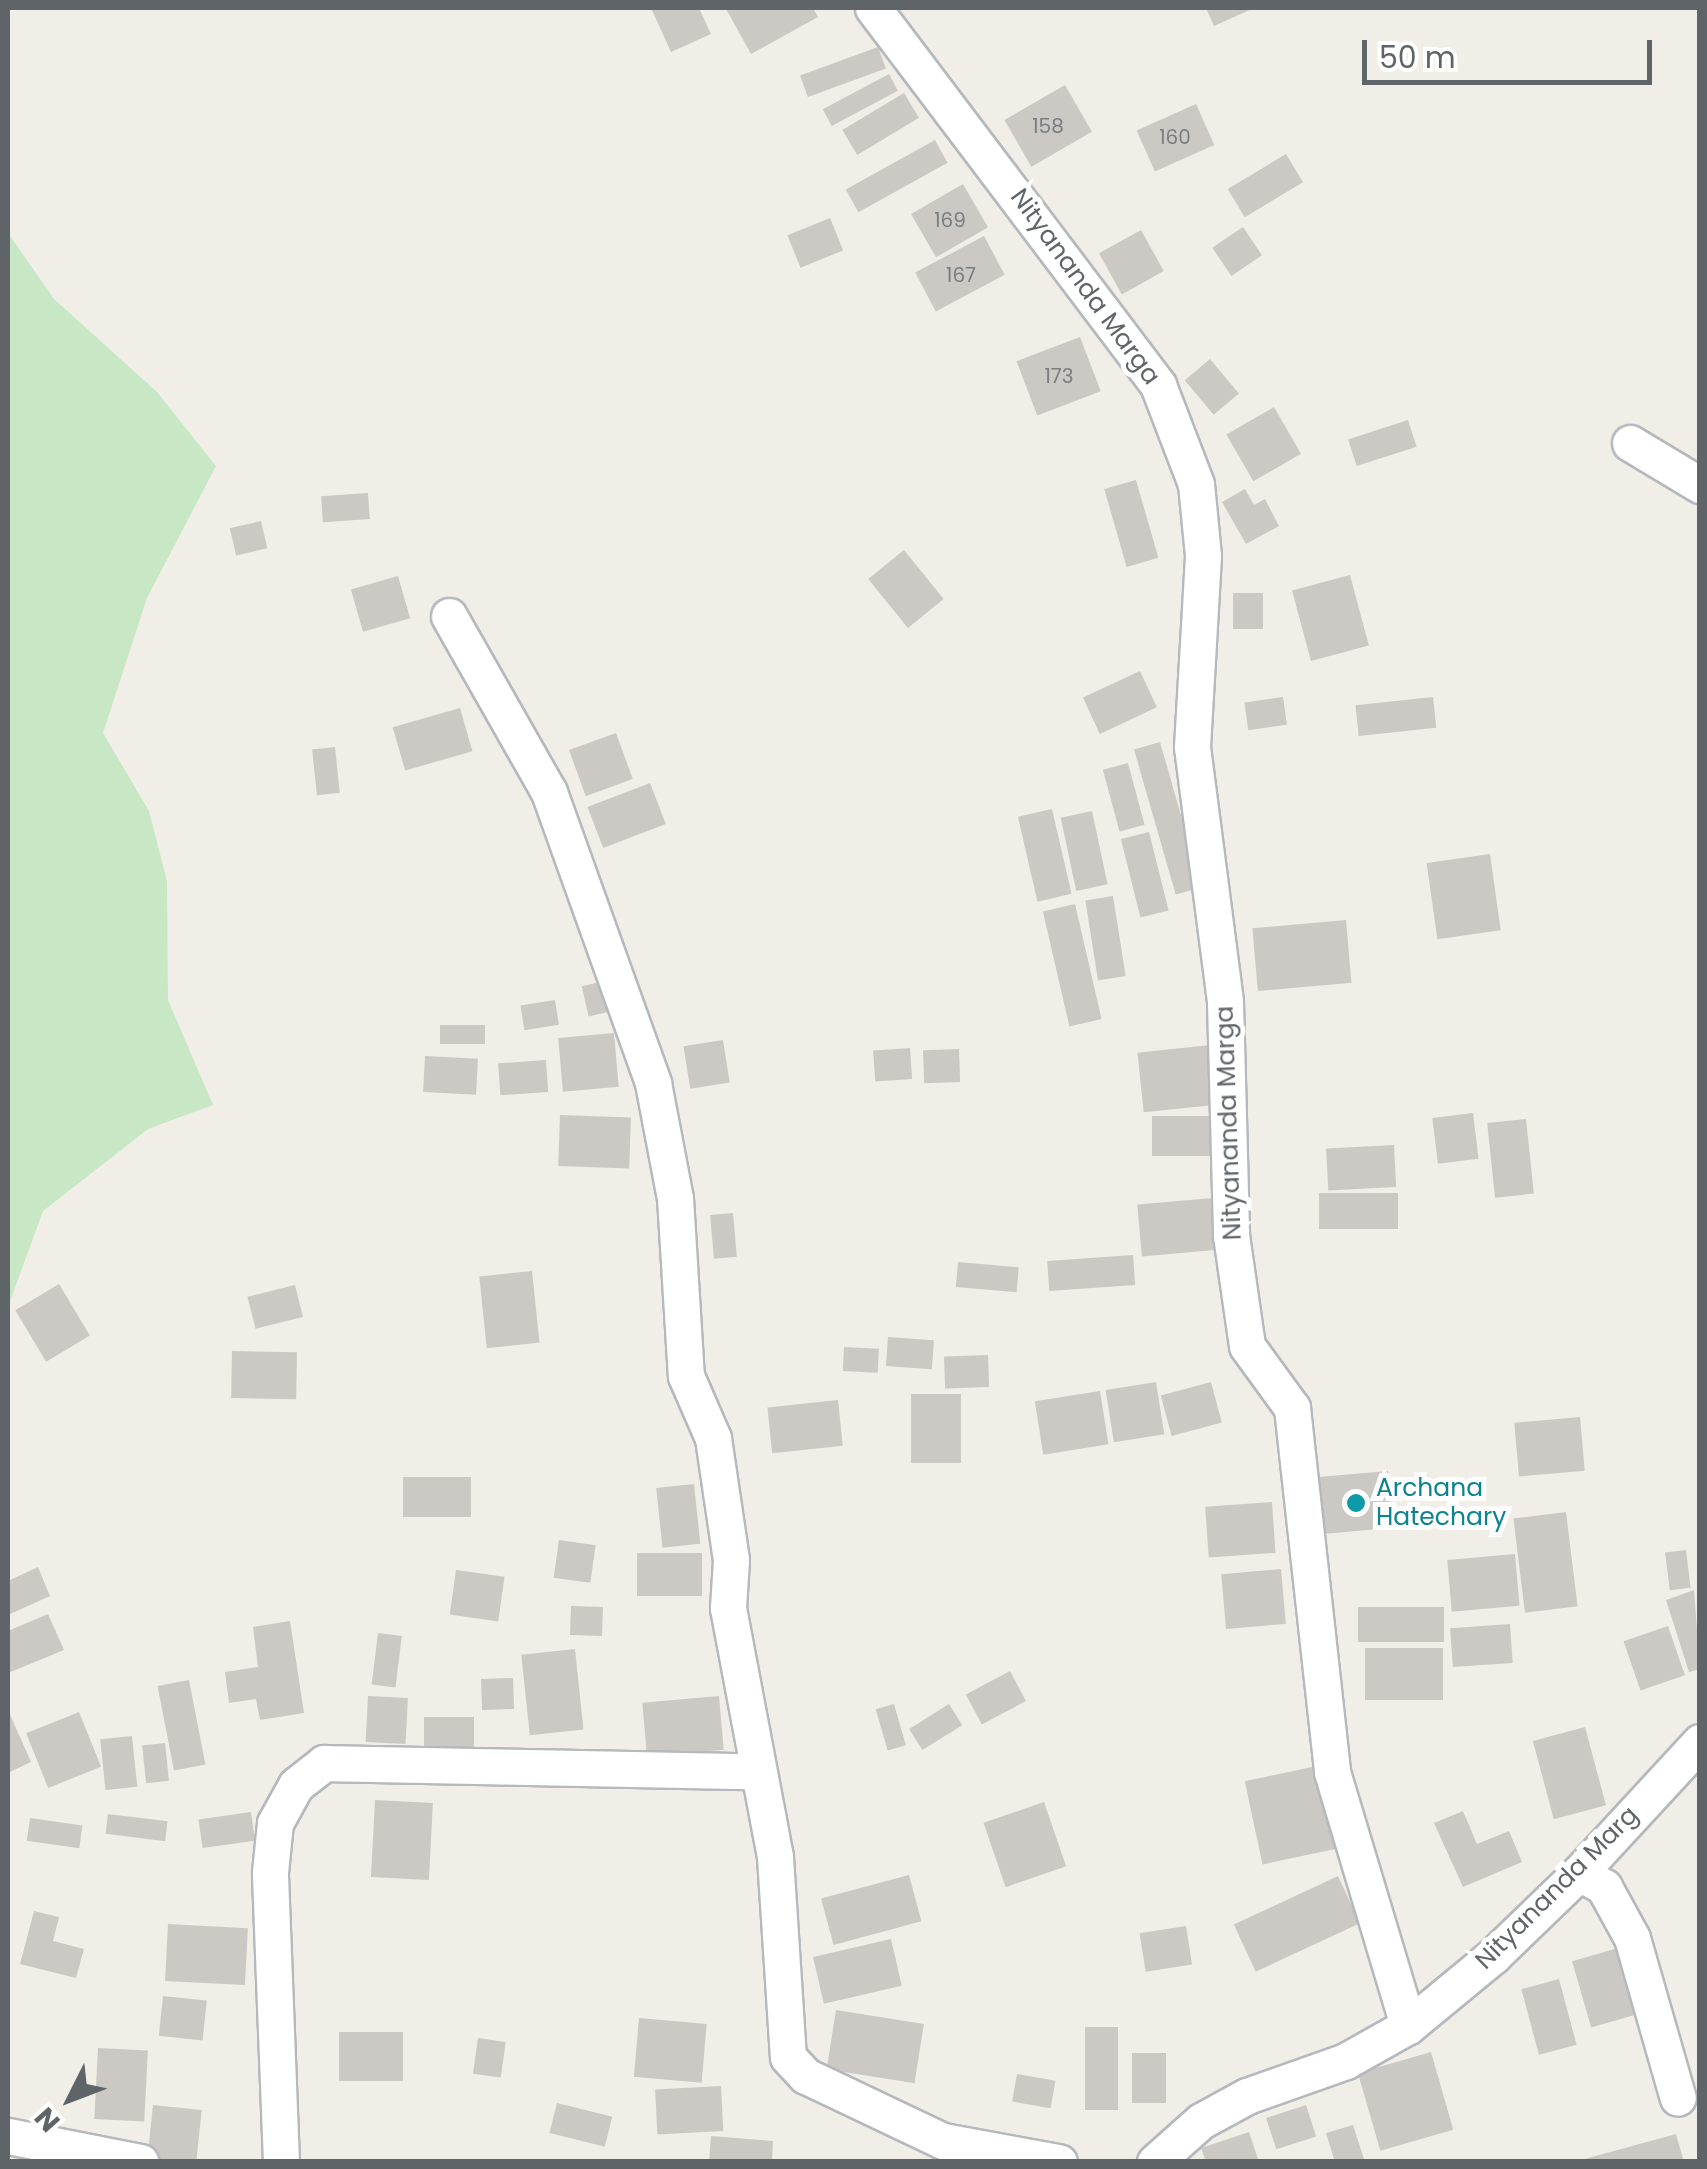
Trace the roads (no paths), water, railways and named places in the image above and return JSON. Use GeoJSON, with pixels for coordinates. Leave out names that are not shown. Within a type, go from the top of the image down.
{"type":"FeatureCollection","features":[{"type":"Feature","properties":{"kind":"street","name":"Nityananda Marga"},"geometry":{"type":"LineString","coordinates":[[873,8],[1158,385],[1196,484],[1204,556],[1192,748],[1225,1002],[1231,1234],[1247,1346],[1292,1408],[1332,1772],[1408,2026]]}},
{"type":"Feature","properties":{"kind":"street"},"geometry":{"type":"LineString","coordinates":[[1630,444],[1700,485]]}},
{"type":"Feature","properties":{"kind":"street"},"geometry":{"type":"LineString","coordinates":[[448,616],[549,792],[654,1083],[675,1198],[686,1376],[712,1438],[730,1560],[728,1608],[775,1858],[788,2057],[806,2076],[943,2141],[1059,2162]]}},
{"type":"Feature","properties":{"kind":"street","name":"Nityananda Marg"},"geometry":{"type":"LineString","coordinates":[[1408,2026],[1493,1956],[1579,1873],[1700,1742]]}},
{"type":"Feature","properties":{"kind":"street"},"geometry":{"type":"LineString","coordinates":[[281,2162],[270,1872],[276,1823],[296,1785],[324,1763],[757,1771]]}},
{"type":"Feature","properties":{"kind":"street"},"geometry":{"type":"LineString","coordinates":[[1579,1873],[1604,1887],[1632,1938],[1678,2098]]}},
{"type":"Feature","properties":{"kind":"street"},"geometry":{"type":"LineString","coordinates":[[1155,2162],[1201,2121],[1247,2096],[1346,2061],[1408,2026]]}},
{"type":"Feature","properties":{"kind":"street"},"geometry":{"type":"LineString","coordinates":[[8,2136],[140,2162]]}},
{"type":"Feature","properties":{"kind":"place","name":"Archana Hatechary"},"geometry":{"type":"Point","coordinates":[1356,1503]}}]}
